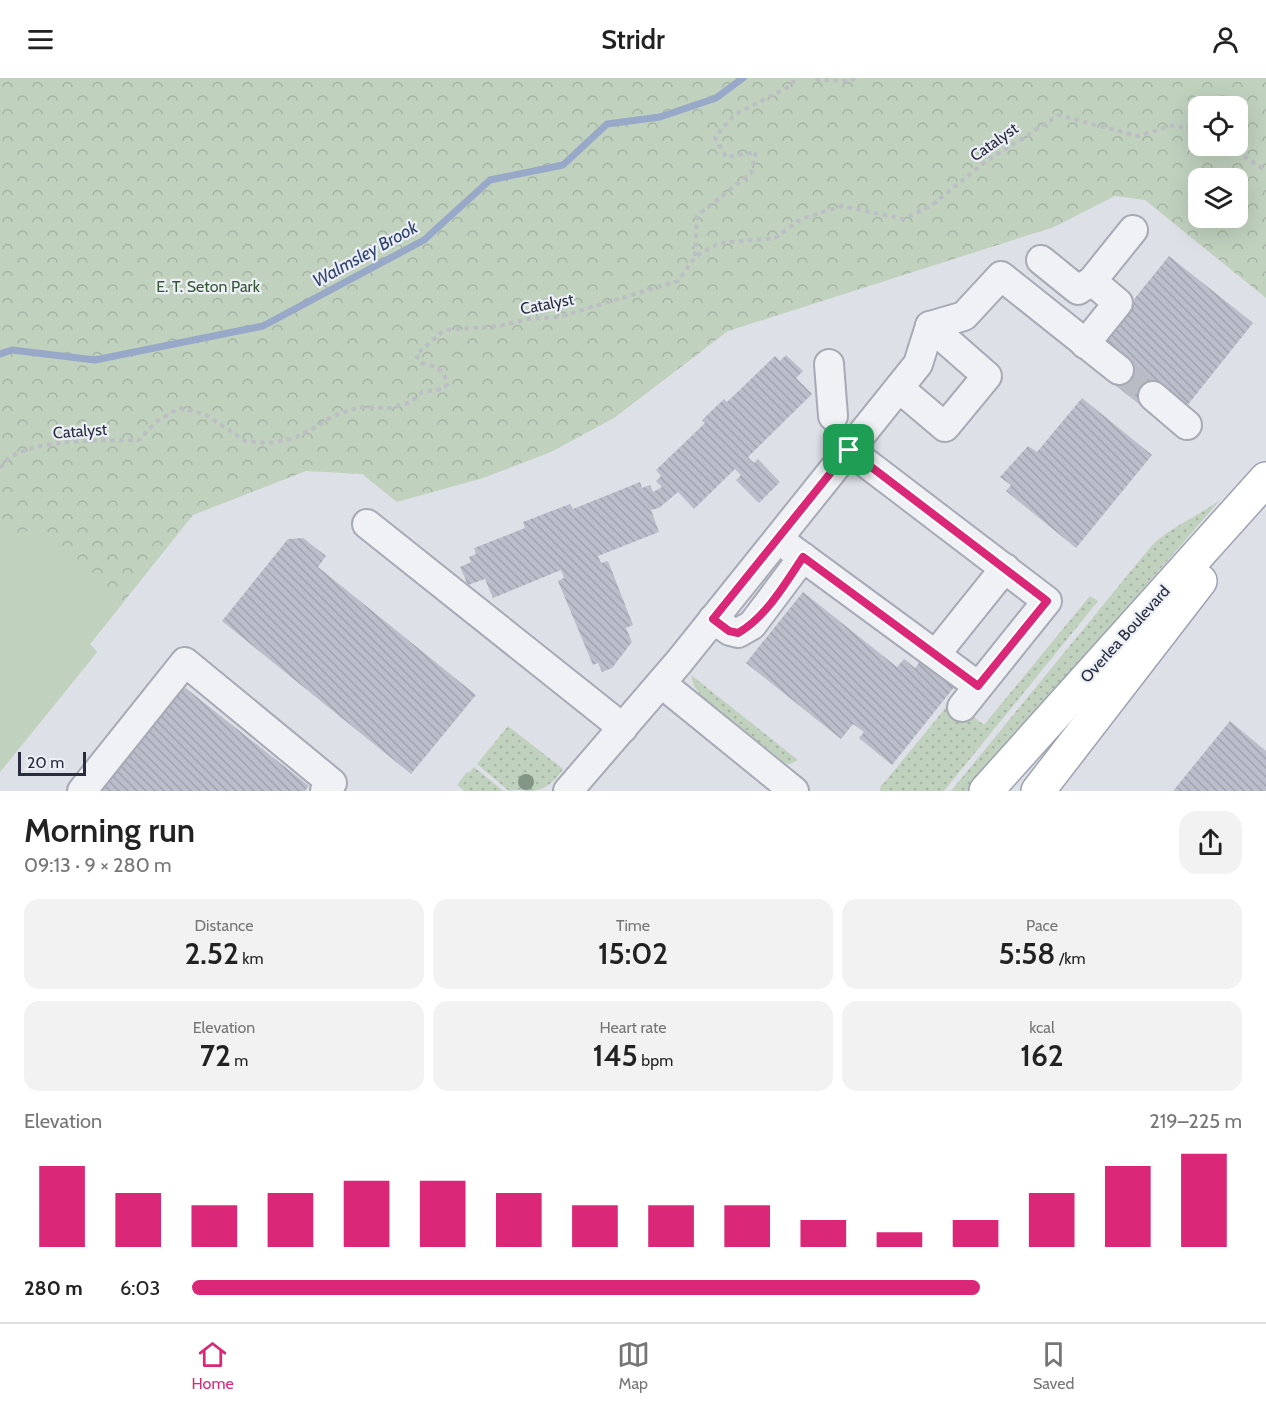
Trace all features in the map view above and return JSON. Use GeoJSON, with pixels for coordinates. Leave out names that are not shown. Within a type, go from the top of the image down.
{"type":"FeatureCollection","features":[{"type":"Feature","properties":{"kind":"main road","name":"Overlea Boulevard"},"geometry":{"type":"LineString","coordinates":[[986,791],[1266,479]]}},
{"type":"Feature","properties":{"kind":"main road","name":"Overlea Boulevard"},"geometry":{"type":"LineString","coordinates":[[1038,791],[1241,527],[1266,488]]}},
{"type":"Feature","properties":{"kind":"street"},"geometry":{"type":"LineString","coordinates":[[1041,260],[1078,290],[1092,280],[1133,230]]}},
{"type":"Feature","properties":{"kind":"street"},"geometry":{"type":"LineString","coordinates":[[930,326],[964,316],[1001,276],[1076,326],[1119,370]]}},
{"type":"Feature","properties":{"kind":"street"},"geometry":{"type":"LineString","coordinates":[[1076,326],[1118,303],[1092,280]]}},
{"type":"Feature","properties":{"kind":"street"},"geometry":{"type":"LineString","coordinates":[[568,791],[661,683],[918,364],[930,326]]}},
{"type":"Feature","properties":{"kind":"street"},"geometry":{"type":"LineString","coordinates":[[899,388],[945,428],[987,376],[930,326]]}},
{"type":"Feature","properties":{"kind":"street"},"geometry":{"type":"LineString","coordinates":[[829,364],[834,416]]}},
{"type":"Feature","properties":{"kind":"street"},"geometry":{"type":"LineString","coordinates":[[1153,396],[1187,425]]}},
{"type":"Feature","properties":{"kind":"street"},"geometry":{"type":"LineString","coordinates":[[778,538],[936,654],[970,696],[1047,601],[849,450]]}},
{"type":"Feature","properties":{"kind":"street"},"geometry":{"type":"LineString","coordinates":[[367,524],[623,728]]}},
{"type":"Feature","properties":{"kind":"street"},"geometry":{"type":"LineString","coordinates":[[713,619],[729,631],[738,633],[752,625],[803,557]]}},
{"type":"Feature","properties":{"kind":"street"},"geometry":{"type":"LineString","coordinates":[[936,654],[1005,568]]}},
{"type":"Feature","properties":{"kind":"street"},"geometry":{"type":"LineString","coordinates":[[82,791],[185,662],[332,783],[325,791]]}},
{"type":"Feature","properties":{"kind":"street"},"geometry":{"type":"LineString","coordinates":[[661,683],[794,791]]}},
{"type":"Feature","properties":{"kind":"path"},"geometry":{"type":"LineString","coordinates":[[695,257],[697,216],[751,173],[756,152],[726,157],[715,137],[734,115],[792,85],[795,78]]}},
{"type":"Feature","properties":{"kind":"path"},"geometry":{"type":"LineString","coordinates":[[816,78],[850,81],[855,78]]}},
{"type":"Feature","properties":{"kind":"path","name":"Catalyst"},"geometry":{"type":"LineString","coordinates":[[0,468],[8,458],[30,449],[57,444],[139,440],[156,422],[179,408],[205,414],[245,441],[268,443],[292,439],[333,416],[358,407],[390,408],[411,402],[422,392],[443,389],[447,384],[446,377],[441,370],[430,364],[421,363],[416,355],[444,330],[499,326],[528,319],[559,317],[678,281],[695,257],[719,243],[775,238],[801,219],[842,206],[904,219],[932,205],[985,162],[1059,115],[1137,136],[1175,125],[1188,130]]}},
{"type":"Feature","properties":{"kind":"path"},"geometry":{"type":"LineString","coordinates":[[1243,156],[1266,171]]}},
{"type":"Feature","properties":{"kind":"green space","name":"E. T. Seton Park"},"geometry":{"type":"Polygon","coordinates":[[[0,78],[1266,78],[1266,298],[1145,200],[1115,196],[1054,227],[728,331],[614,418],[551,452],[483,478],[397,502],[362,474],[306,471],[193,515],[90,644],[97,652],[0,772],[0,78]]]}},
{"type":"Feature","properties":{"kind":"green space"},"geometry":{"type":"Polygon","coordinates":[[[1220,500],[968,791],[951,791],[1153,544],[1220,500]]]}},
{"type":"Feature","properties":{"kind":"green space"},"geometry":{"type":"Polygon","coordinates":[[[43,528],[122,604],[90,644],[97,652],[0,772],[0,537],[43,528]]]}},
{"type":"Feature","properties":{"kind":"green space"},"geometry":{"type":"Polygon","coordinates":[[[1090,596],[1098,601],[944,791],[880,791],[881,785],[952,700],[984,725],[1090,596]]]}},
{"type":"Feature","properties":{"kind":"green space"},"geometry":{"type":"Polygon","coordinates":[[[691,675],[798,760],[790,764],[785,763],[701,695],[694,686],[691,675]]]}},
{"type":"Feature","properties":{"kind":"green space"},"geometry":{"type":"Polygon","coordinates":[[[508,726],[563,769],[548,785],[534,791],[509,791],[477,764],[508,726]]]}},
{"type":"Feature","properties":{"kind":"green space"},"geometry":{"type":"Polygon","coordinates":[[[474,767],[503,791],[464,791],[457,785],[474,767]]]}},
{"type":"Feature","properties":{"kind":"building"},"geometry":{"type":"Polygon","coordinates":[[[1169,256],[1253,323],[1186,407],[1153,396],[1144,408],[1110,381],[1101,340],[1169,256]]]}},
{"type":"Feature","properties":{"kind":"building"},"geometry":{"type":"Polygon","coordinates":[[[786,355],[803,371],[796,378],[812,394],[748,457],[754,463],[758,459],[780,482],[759,503],[736,480],[741,475],[735,469],[694,509],[678,492],[659,508],[651,510],[659,532],[598,556],[601,563],[608,561],[633,625],[626,628],[632,642],[612,668],[602,672],[598,663],[593,665],[558,581],[564,578],[561,570],[493,598],[485,579],[468,585],[460,567],[471,562],[469,557],[476,554],[474,548],[525,528],[523,522],[570,504],[573,509],[640,482],[642,488],[650,485],[653,492],[662,487],[656,481],[661,476],[656,470],[705,423],[702,420],[724,399],[727,402],[775,356],[780,361],[786,355]]]}},
{"type":"Feature","properties":{"kind":"building"},"geometry":{"type":"Polygon","coordinates":[[[1082,398],[1152,455],[1076,548],[1006,491],[1011,485],[1000,477],[1028,446],[1037,452],[1082,398]]]}},
{"type":"Feature","properties":{"kind":"building"},"geometry":{"type":"Polygon","coordinates":[[[303,538],[326,556],[318,567],[476,695],[411,774],[222,621],[288,539],[303,538]]]}},
{"type":"Feature","properties":{"kind":"building"},"geometry":{"type":"Polygon","coordinates":[[[803,592],[897,667],[904,659],[915,668],[922,659],[955,686],[892,765],[859,738],[864,732],[853,724],[841,739],[746,663],[803,592]]]}},
{"type":"Feature","properties":{"kind":"building"},"geometry":{"type":"Polygon","coordinates":[[[183,686],[309,786],[305,791],[99,791],[183,686]]]}},
{"type":"Feature","properties":{"kind":"building"},"geometry":{"type":"Polygon","coordinates":[[[1230,721],[1266,751],[1266,791],[1173,791],[1230,721]]]}},
{"type":"Feature","properties":{"kind":"waterway","name":"Walmsley Brook"},"geometry":{"type":"LineString","coordinates":[[0,354],[12,350],[95,360],[263,326],[424,240],[490,180],[563,165],[607,124],[660,117],[716,98],[743,78]]}},
{"type":"Feature","properties":{"kind":"tunnel"},"geometry":{"type":"LineString","coordinates":[[1119,370],[1153,396]]}},
{"type":"Feature","properties":{"kind":"route"},"geometry":{"type":"LineString","coordinates":[[849,450],[1047,601],[978,686],[803,557],[752,625],[738,633],[729,631],[713,619],[849,450]]}}]}
